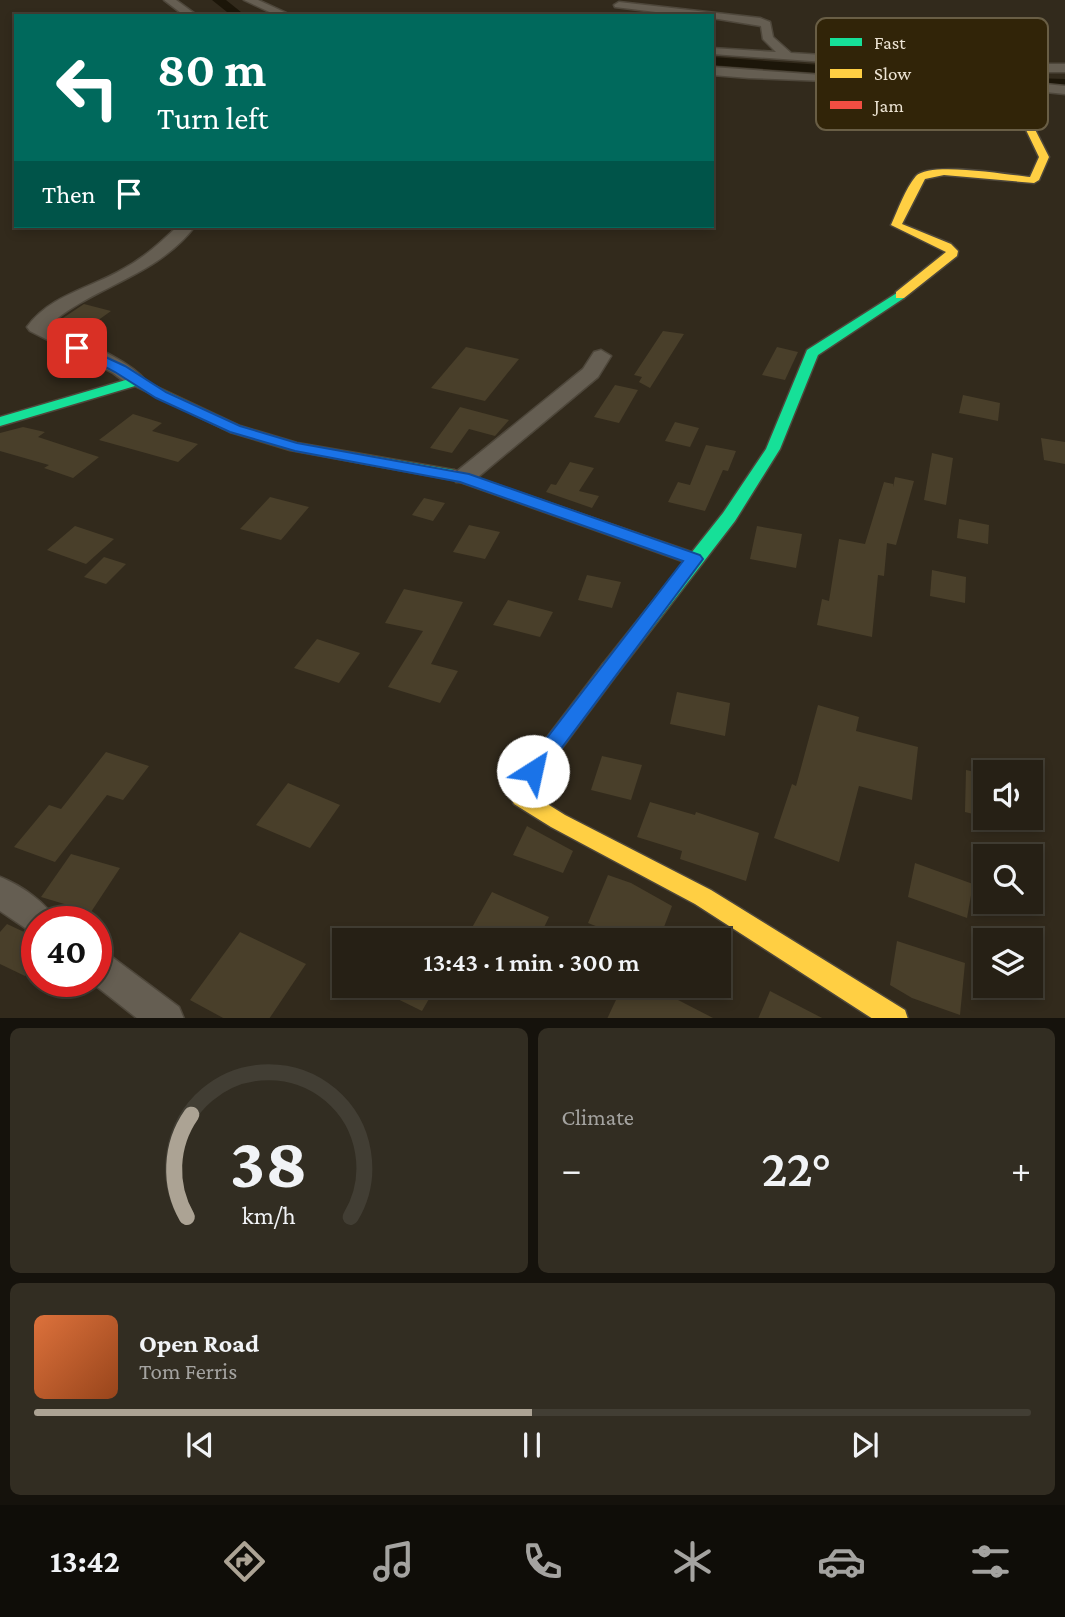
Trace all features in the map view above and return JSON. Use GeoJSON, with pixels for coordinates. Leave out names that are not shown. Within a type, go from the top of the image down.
{"type":"FeatureCollection","features":[{"type":"Feature","properties":{"kind":"street"},"geometry":{"type":"LineString","coordinates":[[169,0],[190,14]]}},
{"type":"Feature","properties":{"kind":"street"},"geometry":{"type":"LineString","coordinates":[[249,0],[283,14]]}},
{"type":"Feature","properties":{"kind":"street"},"geometry":{"type":"LineString","coordinates":[[622,3],[709,14]]}},
{"type":"Feature","properties":{"kind":"street"},"geometry":{"type":"LineString","coordinates":[[714,15],[756,20],[766,24],[769,39],[789,57]]}},
{"type":"Feature","properties":{"kind":"street"},"geometry":{"type":"LineString","coordinates":[[714,51],[816,59]]}},
{"type":"Feature","properties":{"kind":"street"},"geometry":{"type":"LineString","coordinates":[[714,71],[816,79]]}},
{"type":"Feature","properties":{"kind":"street"},"geometry":{"type":"LineString","coordinates":[[1048,87],[1065,77]]}},
{"type":"Feature","properties":{"kind":"street"},"geometry":{"type":"LineString","coordinates":[[896,1018],[771,936],[672,879],[545,814],[521,798],[533,771],[565,726],[729,517],[773,449],[812,353],[893,302],[919,278],[951,256],[952,251],[947,246],[896,225],[922,177],[929,173],[944,172],[1034,180],[1044,157],[1031,130]]}},
{"type":"Feature","properties":{"kind":"street"},"geometry":{"type":"LineString","coordinates":[[185,228],[157,254],[129,273],[61,305],[36,327],[120,369],[136,381],[235,429],[295,447],[464,477],[694,559]]}},
{"type":"Feature","properties":{"kind":"street"},"geometry":{"type":"LineString","coordinates":[[464,477],[592,373],[601,356]]}},
{"type":"Feature","properties":{"kind":"street"},"geometry":{"type":"LineString","coordinates":[[0,422],[136,381]]}},
{"type":"Feature","properties":{"kind":"street"},"geometry":{"type":"LineString","coordinates":[[0,892],[21,908]]}},
{"type":"Feature","properties":{"kind":"street"},"geometry":{"type":"LineString","coordinates":[[112,977],[167,1018]]}},
{"type":"Feature","properties":{"kind":"building"},"geometry":{"type":"Polygon","coordinates":[[[84,304],[111,311],[90,326],[63,318],[84,304]]]}},
{"type":"Feature","properties":{"kind":"building"},"geometry":{"type":"Polygon","coordinates":[[[663,331],[684,334],[650,388],[639,382],[642,377],[634,375],[663,331]]]}},
{"type":"Feature","properties":{"kind":"building"},"geometry":{"type":"Polygon","coordinates":[[[466,347],[519,359],[485,401],[431,388],[466,347]]]}},
{"type":"Feature","properties":{"kind":"building"},"geometry":{"type":"Polygon","coordinates":[[[777,347],[798,352],[785,380],[762,375],[777,347]]]}},
{"type":"Feature","properties":{"kind":"building"},"geometry":{"type":"Polygon","coordinates":[[[615,385],[638,390],[619,423],[594,417],[615,385]]]}},
{"type":"Feature","properties":{"kind":"building"},"geometry":{"type":"Polygon","coordinates":[[[963,395],[1000,403],[998,421],[959,413],[963,395]]]}},
{"type":"Feature","properties":{"kind":"building"},"geometry":{"type":"Polygon","coordinates":[[[460,407],[509,420],[495,436],[469,429],[452,453],[430,448],[460,407]]]}},
{"type":"Feature","properties":{"kind":"building"},"geometry":{"type":"Polygon","coordinates":[[[133,414],[162,423],[152,431],[198,444],[178,462],[99,440],[133,414]]]}},
{"type":"Feature","properties":{"kind":"building"},"geometry":{"type":"Polygon","coordinates":[[[675,422],[699,428],[690,447],[665,441],[675,422]]]}},
{"type":"Feature","properties":{"kind":"building"},"geometry":{"type":"Polygon","coordinates":[[[23,427],[45,432],[38,437],[99,457],[73,478],[44,468],[49,465],[0,451],[0,433],[23,427]]]}},
{"type":"Feature","properties":{"kind":"building"},"geometry":{"type":"Polygon","coordinates":[[[1041,438],[1065,442],[1065,464],[1044,460],[1041,438]]]}},
{"type":"Feature","properties":{"kind":"building"},"geometry":{"type":"Polygon","coordinates":[[[706,445],[736,451],[728,471],[723,470],[705,511],[668,502],[678,482],[690,485],[706,445]]]}},
{"type":"Feature","properties":{"kind":"building"},"geometry":{"type":"Polygon","coordinates":[[[932,453],[953,458],[946,505],[924,500],[932,453]]]}},
{"type":"Feature","properties":{"kind":"building"},"geometry":{"type":"Polygon","coordinates":[[[570,462],[594,468],[579,491],[599,496],[592,508],[546,492],[551,484],[556,485],[570,462]]]}},
{"type":"Feature","properties":{"kind":"building"},"geometry":{"type":"Polygon","coordinates":[[[895,477],[914,481],[896,545],[887,543],[884,576],[878,575],[872,637],[817,625],[822,599],[829,601],[839,539],[865,544],[884,482],[893,484],[893,487],[895,477]]]}},
{"type":"Feature","properties":{"kind":"building"},"geometry":{"type":"Polygon","coordinates":[[[270,497],[309,507],[281,540],[240,529],[270,497]]]}},
{"type":"Feature","properties":{"kind":"building"},"geometry":{"type":"Polygon","coordinates":[[[424,498],[445,503],[433,521],[412,515],[424,498]]]}},
{"type":"Feature","properties":{"kind":"building"},"geometry":{"type":"Polygon","coordinates":[[[959,519],[989,525],[988,544],[957,538],[959,519]]]}},
{"type":"Feature","properties":{"kind":"building"},"geometry":{"type":"Polygon","coordinates":[[[469,525],[500,532],[485,559],[453,552],[469,525]]]}},
{"type":"Feature","properties":{"kind":"building"},"geometry":{"type":"Polygon","coordinates":[[[75,526],[114,539],[86,564],[47,550],[75,526]]]}},
{"type":"Feature","properties":{"kind":"building"},"geometry":{"type":"Polygon","coordinates":[[[757,526],[802,534],[796,568],[750,559],[757,526]]]}},
{"type":"Feature","properties":{"kind":"building"},"geometry":{"type":"Polygon","coordinates":[[[104,557],[126,564],[106,584],[84,577],[104,557]]]}},
{"type":"Feature","properties":{"kind":"building"},"geometry":{"type":"Polygon","coordinates":[[[932,570],[966,577],[965,603],[930,596],[932,570]]]}},
{"type":"Feature","properties":{"kind":"building"},"geometry":{"type":"Polygon","coordinates":[[[587,575],[621,582],[612,608],[578,600],[587,575]]]}},
{"type":"Feature","properties":{"kind":"building"},"geometry":{"type":"Polygon","coordinates":[[[404,589],[463,602],[431,664],[458,671],[440,703],[388,687],[423,631],[385,623],[404,589]]]}},
{"type":"Feature","properties":{"kind":"building"},"geometry":{"type":"Polygon","coordinates":[[[508,600],[553,612],[540,637],[493,625],[508,600]]]}},
{"type":"Feature","properties":{"kind":"building"},"geometry":{"type":"Polygon","coordinates":[[[317,639],[360,653],[339,683],[294,668],[317,639]]]}},
{"type":"Feature","properties":{"kind":"building"},"geometry":{"type":"Polygon","coordinates":[[[677,692],[730,703],[725,736],[670,724],[677,692]]]}},
{"type":"Feature","properties":{"kind":"building"},"geometry":{"type":"Polygon","coordinates":[[[818,705],[859,717],[856,731],[918,747],[912,800],[859,786],[839,862],[774,838],[792,784],[796,786],[818,705]]]}},
{"type":"Feature","properties":{"kind":"building"},"geometry":{"type":"Polygon","coordinates":[[[106,752],[149,766],[123,800],[107,795],[55,862],[14,847],[49,805],[61,809],[106,752]]]}},
{"type":"Feature","properties":{"kind":"building"},"geometry":{"type":"Polygon","coordinates":[[[602,756],[642,765],[631,800],[591,790],[602,756]]]}},
{"type":"Feature","properties":{"kind":"building"},"geometry":{"type":"Polygon","coordinates":[[[966,770],[973,771],[973,814],[965,812],[966,770]]]}},
{"type":"Feature","properties":{"kind":"building"},"geometry":{"type":"Polygon","coordinates":[[[288,783],[340,805],[310,848],[256,825],[288,783]]]}},
{"type":"Feature","properties":{"kind":"building"},"geometry":{"type":"Polygon","coordinates":[[[650,802],[695,815],[696,812],[759,833],[746,881],[680,859],[682,851],[637,837],[650,802]]]}},
{"type":"Feature","properties":{"kind":"building"},"geometry":{"type":"Polygon","coordinates":[[[527,826],[573,851],[563,873],[513,855],[527,826]]]}},
{"type":"Feature","properties":{"kind":"building"},"geometry":{"type":"Polygon","coordinates":[[[71,854],[120,868],[95,906],[71,906],[41,897],[71,854]]]}},
{"type":"Feature","properties":{"kind":"building"},"geometry":{"type":"Polygon","coordinates":[[[915,863],[973,884],[967,918],[908,897],[915,863]]]}},
{"type":"Feature","properties":{"kind":"building"},"geometry":{"type":"Polygon","coordinates":[[[608,875],[631,883],[672,906],[664,928],[601,928],[588,923],[608,875]]]}},
{"type":"Feature","properties":{"kind":"building"},"geometry":{"type":"Polygon","coordinates":[[[492,892],[549,917],[544,928],[472,928],[492,892]]]}},
{"type":"Feature","properties":{"kind":"building"},"geometry":{"type":"Polygon","coordinates":[[[7,924],[21,931],[21,974],[0,964],[0,932],[7,924]]]}},
{"type":"Feature","properties":{"kind":"building"},"geometry":{"type":"Polygon","coordinates":[[[240,932],[306,964],[270,1018],[223,1018],[190,1000],[240,932]]]}},
{"type":"Feature","properties":{"kind":"building"},"geometry":{"type":"Polygon","coordinates":[[[897,941],[965,963],[960,1015],[912,998],[890,985],[897,941]]]}},
{"type":"Feature","properties":{"kind":"building"},"geometry":{"type":"Polygon","coordinates":[[[770,991],[822,1018],[758,1018],[770,991]]]}},
{"type":"Feature","properties":{"kind":"building"},"geometry":{"type":"Polygon","coordinates":[[[396,998],[430,998],[422,1011],[396,998]]]}},
{"type":"Feature","properties":{"kind":"building"},"geometry":{"type":"Polygon","coordinates":[[[617,998],[674,998],[713,1018],[607,1018],[617,998]]]}},
{"type":"Feature","properties":{"kind":"waterway"},"geometry":{"type":"LineString","coordinates":[[218,0],[237,14]]}},
{"type":"Feature","properties":{"kind":"waterway"},"geometry":{"type":"LineString","coordinates":[[714,61],[816,69]]}},
{"type":"Feature","properties":{"kind":"waterway"},"geometry":{"type":"LineString","coordinates":[[1048,82],[1065,83]]}},
{"type":"Feature","properties":{"kind":"traffic: fast"},"geometry":{"type":"LineString","coordinates":[[610,669],[729,517],[773,449],[812,353],[900,295]]}},
{"type":"Feature","properties":{"kind":"traffic: fast"},"geometry":{"type":"LineString","coordinates":[[0,422],[136,381],[235,429],[295,447],[454,475]]}},
{"type":"Feature","properties":{"kind":"traffic: slow"},"geometry":{"type":"LineString","coordinates":[[900,295],[951,256],[952,251],[947,246],[896,225],[921,177],[929,173],[944,172],[1034,180],[1044,157],[1031,130]]}},
{"type":"Feature","properties":{"kind":"traffic: slow"},"geometry":{"type":"LineString","coordinates":[[610,669],[533,771],[521,798],[558,821],[703,897],[894,1018]]}},
{"type":"Feature","properties":{"kind":"traffic: jam"},"geometry":{"type":"LineString","coordinates":[[454,475],[694,559]]}},
{"type":"Feature","properties":{"kind":"route"},"geometry":{"type":"LineString","coordinates":[[77,348],[120,369],[161,395],[235,429],[295,447],[464,477],[694,559],[645,627],[565,726],[533,771]]}}]}
